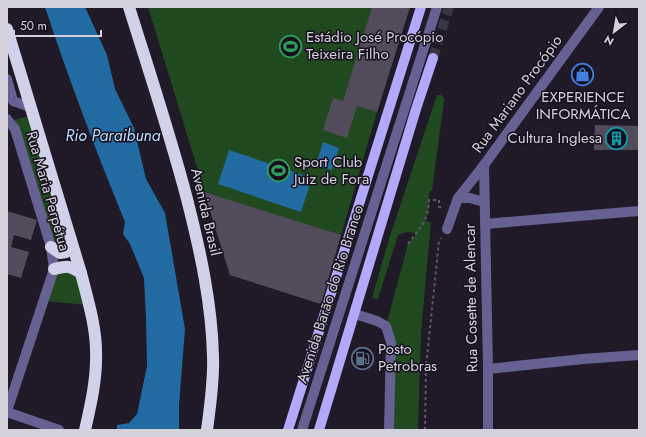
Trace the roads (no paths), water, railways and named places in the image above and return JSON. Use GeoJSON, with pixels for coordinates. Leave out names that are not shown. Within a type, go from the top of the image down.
{"type":"FeatureCollection","features":[{"type":"Feature","properties":{"kind":"highway","name":"Avenida Brasil"},"geometry":{"type":"LineString","coordinates":[[129,7],[172,141],[196,233],[206,284],[211,323],[213,358],[207,430]]}},
{"type":"Feature","properties":{"kind":"highway"},"geometry":{"type":"LineString","coordinates":[[7,29],[81,273],[90,308],[96,351],[94,390],[85,430]]}},
{"type":"Feature","properties":{"kind":"highway"},"geometry":{"type":"LineString","coordinates":[[71,240],[70,247],[66,252],[55,250],[54,269],[67,266],[73,267],[81,273]]}},
{"type":"Feature","properties":{"kind":"main road","name":"Avenida Barão do Rio Branco"},"geometry":{"type":"LineString","coordinates":[[288,430],[422,7]]}},
{"type":"Feature","properties":{"kind":"main road","name":"Avenida Barão do Rio Branco"},"geometry":{"type":"LineString","coordinates":[[319,430],[416,109],[433,58]]}},
{"type":"Feature","properties":{"kind":"street","name":"Avenida Barão do Rio Branco"},"geometry":{"type":"LineString","coordinates":[[302,430],[437,7]]}},
{"type":"Feature","properties":{"kind":"street","name":"Rua Mariano Procópio"},"geometry":{"type":"LineString","coordinates":[[447,228],[458,198],[484,165],[598,7]]}},
{"type":"Feature","properties":{"kind":"street"},"geometry":{"type":"LineString","coordinates":[[7,79],[13,101],[30,107]]}},
{"type":"Feature","properties":{"kind":"street","name":"Rua Maria Perpétua"},"geometry":{"type":"LineString","coordinates":[[7,119],[15,130],[55,250]]}},
{"type":"Feature","properties":{"kind":"street","name":"Rua Cosette de Alencar"},"geometry":{"type":"LineString","coordinates":[[484,165],[488,430]]}},
{"type":"Feature","properties":{"kind":"street"},"geometry":{"type":"LineString","coordinates":[[458,198],[470,198],[484,202]]}},
{"type":"Feature","properties":{"kind":"street"},"geometry":{"type":"LineString","coordinates":[[485,224],[639,211]]}},
{"type":"Feature","properties":{"kind":"street","name":"Rua Maria Perpétua"},"geometry":{"type":"LineString","coordinates":[[7,412],[54,269]]}},
{"type":"Feature","properties":{"kind":"street"},"geometry":{"type":"LineString","coordinates":[[355,314],[377,321],[386,326],[391,342],[389,430]]}},
{"type":"Feature","properties":{"kind":"street"},"geometry":{"type":"LineString","coordinates":[[488,368],[639,355]]}},
{"type":"Feature","properties":{"kind":"street"},"geometry":{"type":"LineString","coordinates":[[7,412],[59,430]]}},
{"type":"Feature","properties":{"kind":"water","name":"Rio Paraibuna"},"geometry":{"type":"Polygon","coordinates":[[[45,7],[85,7],[107,55],[115,89],[134,128],[146,179],[165,213],[185,329],[179,405],[179,430],[117,430],[117,425],[129,423],[137,414],[147,366],[144,278],[130,244],[123,234],[125,222],[83,115],[45,7]]]}},
{"type":"Feature","properties":{"kind":"water"},"geometry":{"type":"Polygon","coordinates":[[[323,142],[339,148],[332,170],[316,165],[323,142]]]}},
{"type":"Feature","properties":{"kind":"water"},"geometry":{"type":"Polygon","coordinates":[[[229,150],[312,178],[301,212],[218,184],[229,150]]]}},
{"type":"Feature","properties":{"kind":"tunnel"},"geometry":{"type":"LineString","coordinates":[[433,58],[449,7]]}},
{"type":"Feature","properties":{"kind":"place","name":"Estádio José Procópio Teixeira Filho"},"geometry":{"type":"Point","coordinates":[290,46]}},
{"type":"Feature","properties":{"kind":"place","name":"EXPERIENCE INFORMÁTICA"},"geometry":{"type":"Point","coordinates":[583,74]}},
{"type":"Feature","properties":{"kind":"place","name":"Cultura Inglesa"},"geometry":{"type":"Point","coordinates":[617,138]}},
{"type":"Feature","properties":{"kind":"place","name":"Sport Club Juiz de Fora"},"geometry":{"type":"Point","coordinates":[279,171]}},
{"type":"Feature","properties":{"kind":"place","name":"Posto Petrobras"},"geometry":{"type":"Point","coordinates":[363,358]}}]}
